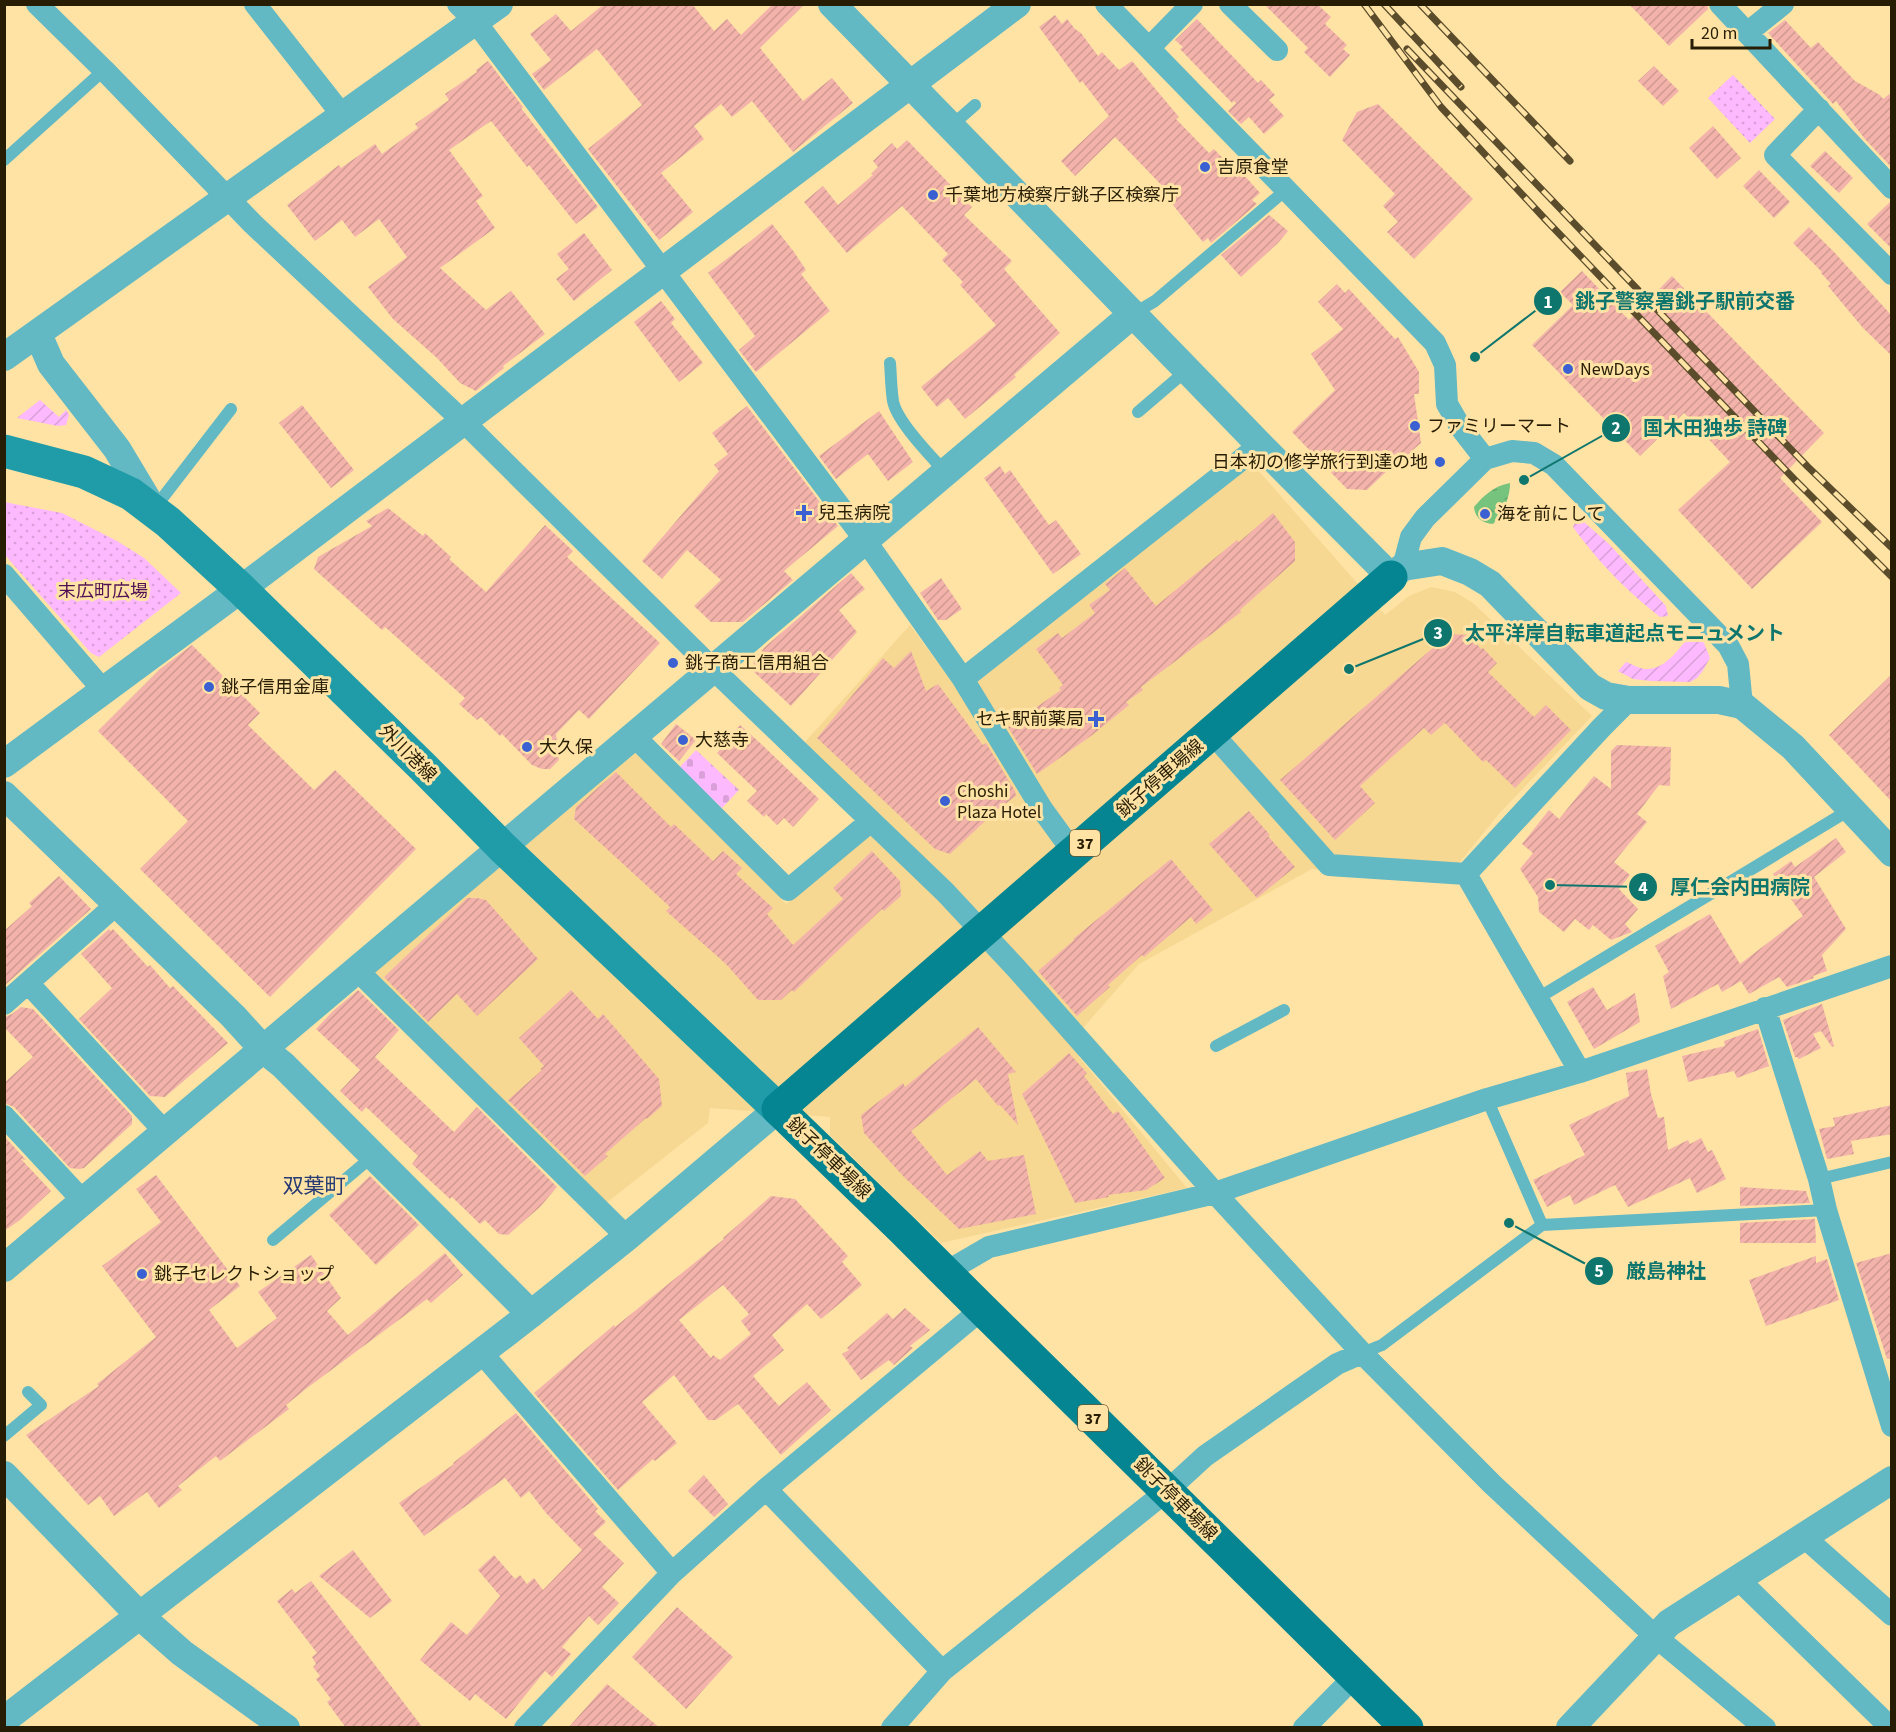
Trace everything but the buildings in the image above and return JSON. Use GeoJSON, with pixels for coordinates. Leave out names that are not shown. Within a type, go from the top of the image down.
{"type":"FeatureCollection","features":[{"type":"Feature","properties":{"kind":"main road","name":"外川港線"},"geometry":{"type":"LineString","coordinates":[[4,451],[84,472],[131,494],[153,510],[241,589],[502,847],[778,1109]]}},
{"type":"Feature","properties":{"kind":"main road","name":"銚子停車場線"},"geometry":{"type":"LineString","coordinates":[[1397,572],[778,1109],[1168,1490],[1407,1728]]}},
{"type":"Feature","properties":{"kind":"street"},"geometry":{"type":"LineString","coordinates":[[37,4],[228,198],[464,422],[713,669],[945,891],[1215,1193],[1362,1353],[1492,1484],[1656,1637],[1765,1728]]}},
{"type":"Feature","properties":{"kind":"street"},"geometry":{"type":"LineString","coordinates":[[255,4],[343,116]]}},
{"type":"Feature","properties":{"kind":"street"},"geometry":{"type":"LineString","coordinates":[[4,357],[343,116],[466,13],[499,4]]}},
{"type":"Feature","properties":{"kind":"street"},"geometry":{"type":"LineString","coordinates":[[832,4],[1260,445],[1397,572]]}},
{"type":"Feature","properties":{"kind":"street"},"geometry":{"type":"LineString","coordinates":[[4,764],[464,422],[1017,4]]}},
{"type":"Feature","properties":{"kind":"street"},"geometry":{"type":"LineString","coordinates":[[1106,4],[1435,343],[1445,365],[1447,404],[1461,428],[1485,459]]}},
{"type":"Feature","properties":{"kind":"street"},"geometry":{"type":"LineString","coordinates":[[1149,48],[1192,4]]}},
{"type":"Feature","properties":{"kind":"street"},"geometry":{"type":"LineString","coordinates":[[1230,4],[1277,50]]}},
{"type":"Feature","properties":{"kind":"street"},"geometry":{"type":"LineString","coordinates":[[1720,4],[1892,188]]}},
{"type":"Feature","properties":{"kind":"street"},"geometry":{"type":"LineString","coordinates":[[1747,33],[1783,4]]}},
{"type":"Feature","properties":{"kind":"street"},"geometry":{"type":"LineString","coordinates":[[466,13],[865,540],[963,679],[1042,809],[1074,853]]}},
{"type":"Feature","properties":{"kind":"street"},"geometry":{"type":"LineString","coordinates":[[1819,109],[1775,155],[1892,274]]}},
{"type":"Feature","properties":{"kind":"street"},"geometry":{"type":"LineString","coordinates":[[4,1268],[1133,314]]}},
{"type":"Feature","properties":{"kind":"street"},"geometry":{"type":"LineString","coordinates":[[38,334],[51,364],[117,449],[153,510]]}},
{"type":"Feature","properties":{"kind":"street"},"geometry":{"type":"LineString","coordinates":[[963,679],[1260,445]]}},
{"type":"Feature","properties":{"kind":"street"},"geometry":{"type":"LineString","coordinates":[[1397,572],[1411,537],[1425,518],[1485,459],[1512,451],[1534,453],[1554,465],[1728,645],[1738,664],[1742,705]]}},
{"type":"Feature","properties":{"kind":"street"},"geometry":{"type":"LineString","coordinates":[[1397,572],[1442,561],[1470,572],[1491,584],[1590,687],[1606,696],[1629,700],[1719,700],[1742,705],[1793,747],[1892,853]]}},
{"type":"Feature","properties":{"kind":"street"},"geometry":{"type":"LineString","coordinates":[[4,574],[104,691]]}},
{"type":"Feature","properties":{"kind":"street"},"geometry":{"type":"LineString","coordinates":[[1466,874],[1629,700]]}},
{"type":"Feature","properties":{"kind":"street"},"geometry":{"type":"LineString","coordinates":[[1212,733],[1329,865],[1466,874]]}},
{"type":"Feature","properties":{"kind":"street"},"geometry":{"type":"LineString","coordinates":[[634,736],[788,890],[872,821]]}},
{"type":"Feature","properties":{"kind":"street"},"geometry":{"type":"LineString","coordinates":[[4,795],[118,903],[233,1016],[263,1049],[283,1065],[531,1314]]}},
{"type":"Feature","properties":{"kind":"street"},"geometry":{"type":"LineString","coordinates":[[1466,874],[1580,1072]]}},
{"type":"Feature","properties":{"kind":"street"},"geometry":{"type":"LineString","coordinates":[[4,1004],[118,903]]}},
{"type":"Feature","properties":{"kind":"street"},"geometry":{"type":"LineString","coordinates":[[946,1272],[989,1247],[1215,1193],[1487,1099],[1580,1072],[1892,966]]}},
{"type":"Feature","properties":{"kind":"street"},"geometry":{"type":"LineString","coordinates":[[357,970],[627,1237]]}},
{"type":"Feature","properties":{"kind":"street"},"geometry":{"type":"LineString","coordinates":[[28,983],[165,1132]]}},
{"type":"Feature","properties":{"kind":"street"},"geometry":{"type":"LineString","coordinates":[[1765,1008],[1820,1179],[1826,1210],[1892,1426]]}},
{"type":"Feature","properties":{"kind":"street"},"geometry":{"type":"LineString","coordinates":[[4,1720],[531,1314],[627,1237],[778,1109]]}},
{"type":"Feature","properties":{"kind":"street"},"geometry":{"type":"LineString","coordinates":[[4,1116],[83,1201]]}},
{"type":"Feature","properties":{"kind":"street"},"geometry":{"type":"LineString","coordinates":[[525,1728],[672,1573],[766,1489],[982,1310]]}},
{"type":"Feature","properties":{"kind":"street"},"geometry":{"type":"LineString","coordinates":[[481,1352],[672,1573]]}},
{"type":"Feature","properties":{"kind":"street"},"geometry":{"type":"LineString","coordinates":[[892,1728],[942,1671],[1168,1490],[1205,1455],[1337,1364],[1362,1353]]}},
{"type":"Feature","properties":{"kind":"street"},"geometry":{"type":"LineString","coordinates":[[4,1475],[140,1616],[183,1653],[286,1728]]}},
{"type":"Feature","properties":{"kind":"street"},"geometry":{"type":"LineString","coordinates":[[1570,1728],[1669,1623],[1892,1480]]}},
{"type":"Feature","properties":{"kind":"street"},"geometry":{"type":"LineString","coordinates":[[766,1489],[942,1671]]}},
{"type":"Feature","properties":{"kind":"street"},"geometry":{"type":"LineString","coordinates":[[1803,1536],[1892,1615]]}},
{"type":"Feature","properties":{"kind":"street"},"geometry":{"type":"LineString","coordinates":[[1738,1579],[1891,1728]]}},
{"type":"Feature","properties":{"kind":"street"},"geometry":{"type":"LineString","coordinates":[[1304,1728],[1354,1677]]}},
{"type":"Feature","properties":{"kind":"lane"},"geometry":{"type":"LineString","coordinates":[[6,158],[104,70]]}},
{"type":"Feature","properties":{"kind":"lane"},"geometry":{"type":"LineString","coordinates":[[950,127],[975,105]]}},
{"type":"Feature","properties":{"kind":"lane"},"geometry":{"type":"LineString","coordinates":[[1133,314],[1155,301],[1287,189]]}},
{"type":"Feature","properties":{"kind":"lane"},"geometry":{"type":"LineString","coordinates":[[890,363],[893,401],[897,412],[946,473]]}},
{"type":"Feature","properties":{"kind":"lane"},"geometry":{"type":"LineString","coordinates":[[1138,412],[1187,370]]}},
{"type":"Feature","properties":{"kind":"lane"},"geometry":{"type":"LineString","coordinates":[[153,510],[231,409]]}},
{"type":"Feature","properties":{"kind":"lane"},"geometry":{"type":"LineString","coordinates":[[1538,998],[1852,808]]}},
{"type":"Feature","properties":{"kind":"lane"},"geometry":{"type":"LineString","coordinates":[[1216,1046],[1284,1010]]}},
{"type":"Feature","properties":{"kind":"lane"},"geometry":{"type":"LineString","coordinates":[[1487,1099],[1542,1225]]}},
{"type":"Feature","properties":{"kind":"lane"},"geometry":{"type":"LineString","coordinates":[[273,1240],[373,1156]]}},
{"type":"Feature","properties":{"kind":"lane"},"geometry":{"type":"LineString","coordinates":[[1820,1179],[1892,1162]]}},
{"type":"Feature","properties":{"kind":"lane"},"geometry":{"type":"LineString","coordinates":[[1362,1353],[1382,1345],[1542,1225],[1826,1210]]}},
{"type":"Feature","properties":{"kind":"lane"},"geometry":{"type":"LineString","coordinates":[[4,1436],[41,1405],[28,1392]]}},
{"type":"Feature","properties":{"kind":"shaded area"},"geometry":{"type":"Polygon","coordinates":[[[1250,461],[1385,615],[1409,596],[1431,587],[1455,592],[1473,603],[1592,716],[1498,815],[1443,883],[1312,869],[1139,964],[1083,1028],[1079,1057],[1187,1188],[941,1243],[830,1135],[830,1117],[710,1108],[708,1123],[605,1204],[371,970],[635,745],[786,904],[882,822],[805,742],[910,625],[960,693],[1250,461]]]}},
{"type":"Feature","properties":{"kind":"green space"},"geometry":{"type":"Polygon","coordinates":[[[1733,75],[1775,119],[1750,143],[1708,98],[1733,75]]]}},
{"type":"Feature","properties":{"kind":"green space"},"geometry":{"type":"Polygon","coordinates":[[[40,400],[59,417],[66,410],[69,415],[66,425],[58,426],[17,418],[40,400]]]}},
{"type":"Feature","properties":{"kind":"green space","name":"末広町広場"},"geometry":{"type":"Polygon","coordinates":[[[4,502],[62,513],[117,541],[144,558],[181,593],[99,657],[91,653],[5,555],[4,502]]]}},
{"type":"Feature","properties":{"kind":"green space"},"geometry":{"type":"Polygon","coordinates":[[[1576,520],[1584,522],[1609,544],[1666,606],[1668,616],[1660,617],[1613,575],[1573,527],[1576,520]]]}},
{"type":"Feature","properties":{"kind":"green space"},"geometry":{"type":"Polygon","coordinates":[[[1691,633],[1704,643],[1710,658],[1697,678],[1690,682],[1633,679],[1618,671],[1626,662],[1644,669],[1659,666],[1671,657],[1691,633]]]}},
{"type":"Feature","properties":{"kind":"green space"},"geometry":{"type":"Polygon","coordinates":[[[696,750],[739,790],[722,808],[679,768],[696,750]]]}},
{"type":"Feature","properties":{"kind":"water"},"geometry":{"type":"Polygon","coordinates":[[[1510,483],[1507,500],[1497,520],[1493,524],[1480,519],[1474,507],[1499,486],[1510,483]]]}},
{"type":"Feature","properties":{"kind":"railway"},"geometry":{"type":"LineString","coordinates":[[1364,4],[1441,107],[1795,480],[1892,577]]}},
{"type":"Feature","properties":{"kind":"railway"},"geometry":{"type":"LineString","coordinates":[[1384,4],[1461,87]]}},
{"type":"Feature","properties":{"kind":"railway"},"geometry":{"type":"LineString","coordinates":[[1420,4],[1570,161]]}},
{"type":"Feature","properties":{"kind":"railway"},"geometry":{"type":"LineString","coordinates":[[1407,49],[1807,466],[1892,548]]}},
{"type":"Feature","properties":{"kind":"place","name":"吉原食堂"},"geometry":{"type":"Point","coordinates":[1205,167]}},
{"type":"Feature","properties":{"kind":"place","name":"千葉地方検察庁銚子区検察庁"},"geometry":{"type":"Point","coordinates":[933,195]}},
{"type":"Feature","properties":{"kind":"place","name":"銚子警察署銚子駅前交番"},"geometry":{"type":"Point","coordinates":[1475,357]}},
{"type":"Feature","properties":{"kind":"place","name":"NewDays"},"geometry":{"type":"Point","coordinates":[1568,369]}},
{"type":"Feature","properties":{"kind":"place","name":"ファミリーマート"},"geometry":{"type":"Point","coordinates":[1415,426]}},
{"type":"Feature","properties":{"kind":"place","name":"日本初の修学旅行到達の地"},"geometry":{"type":"Point","coordinates":[1440,462]}},
{"type":"Feature","properties":{"kind":"place","name":"国木田独歩 詩碑"},"geometry":{"type":"Point","coordinates":[1524,480]}},
{"type":"Feature","properties":{"kind":"place","name":"兒玉病院"},"geometry":{"type":"Point","coordinates":[804,513]}},
{"type":"Feature","properties":{"kind":"place","name":"海を前にして"},"geometry":{"type":"Point","coordinates":[1485,514]}},
{"type":"Feature","properties":{"kind":"place","name":"銚子商工信用組合"},"geometry":{"type":"Point","coordinates":[673,663]}},
{"type":"Feature","properties":{"kind":"place","name":"太平洋岸自転車道起点モニュメント"},"geometry":{"type":"Point","coordinates":[1349,669]}},
{"type":"Feature","properties":{"kind":"place","name":"銚子信用金庫"},"geometry":{"type":"Point","coordinates":[209,687]}},
{"type":"Feature","properties":{"kind":"place","name":"セキ駅前薬局"},"geometry":{"type":"Point","coordinates":[1096,719]}},
{"type":"Feature","properties":{"kind":"place","name":"大慈寺"},"geometry":{"type":"Point","coordinates":[683,740]}},
{"type":"Feature","properties":{"kind":"place","name":"大久保"},"geometry":{"type":"Point","coordinates":[527,747]}},
{"type":"Feature","properties":{"kind":"place","name":"Choshi Plaza Hotel"},"geometry":{"type":"Point","coordinates":[945,801]}},
{"type":"Feature","properties":{"kind":"place","name":"厚仁会内田病院"},"geometry":{"type":"Point","coordinates":[1550,885]}},
{"type":"Feature","properties":{"kind":"place","name":"厳島神社"},"geometry":{"type":"Point","coordinates":[1509,1223]}},
{"type":"Feature","properties":{"kind":"place","name":"銚子セレクトショップ"},"geometry":{"type":"Point","coordinates":[142,1274]}},
{"type":"Feature","properties":{"kind":"district","name":"双葉町"},"geometry":{"type":"Point","coordinates":[314,1186]}}]}
